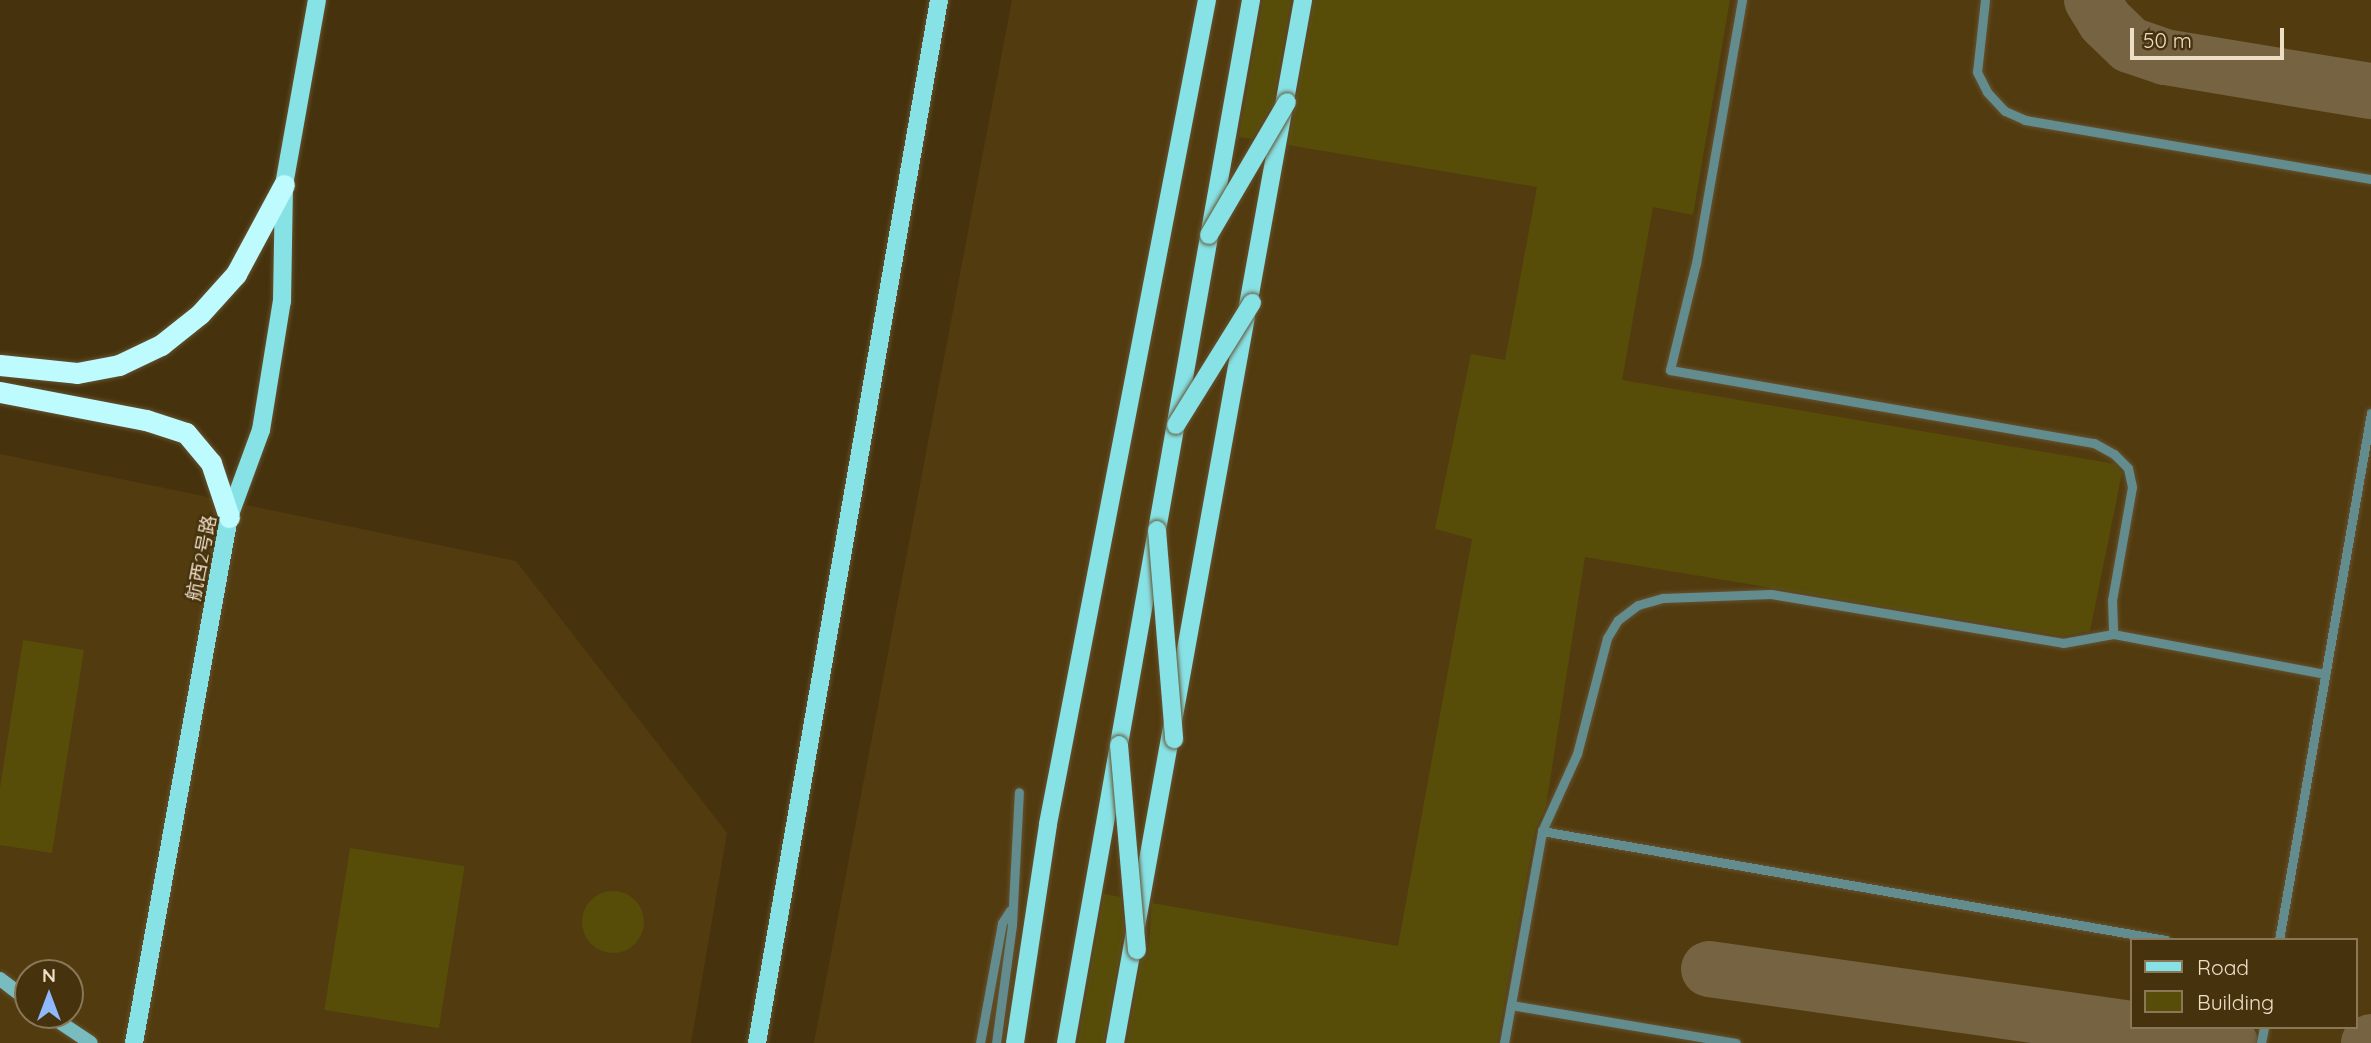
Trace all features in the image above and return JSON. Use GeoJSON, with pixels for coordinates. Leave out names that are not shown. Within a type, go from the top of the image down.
{"type":"FeatureCollection","features":[{"type":"Feature","properties":{"kind":"highway"},"geometry":{"type":"LineString","coordinates":[[0,365],[77,373],[119,365],[161,345],[200,314],[236,274],[284,185]]}},
{"type":"Feature","properties":{"kind":"highway"},"geometry":{"type":"LineString","coordinates":[[0,392],[146,420],[186,433],[211,463],[229,517]]}},
{"type":"Feature","properties":{"kind":"main road","name":"航西2号路"},"geometry":{"type":"LineString","coordinates":[[134,1043],[229,517],[250,471],[263,417],[282,301],[284,185],[317,0]]}},
{"type":"Feature","properties":{"kind":"main road"},"geometry":{"type":"LineString","coordinates":[[757,1043],[939,0]]}},
{"type":"Feature","properties":{"kind":"main road"},"geometry":{"type":"LineString","coordinates":[[1015,1043],[1048,824],[1207,0]]}},
{"type":"Feature","properties":{"kind":"main road"},"geometry":{"type":"LineString","coordinates":[[1066,1043],[1251,0]]}},
{"type":"Feature","properties":{"kind":"main road"},"geometry":{"type":"LineString","coordinates":[[1121,1043],[1304,0]]}},
{"type":"Feature","properties":{"kind":"main road"},"geometry":{"type":"LineString","coordinates":[[1115,1043],[1304,0]]}},
{"type":"Feature","properties":{"kind":"main road"},"geometry":{"type":"LineString","coordinates":[[1209,235],[1287,102]]}},
{"type":"Feature","properties":{"kind":"main road"},"geometry":{"type":"LineString","coordinates":[[1176,425],[1252,303]]}},
{"type":"Feature","properties":{"kind":"main road"},"geometry":{"type":"LineString","coordinates":[[1157,530],[1174,739]]}},
{"type":"Feature","properties":{"kind":"main road"},"geometry":{"type":"LineString","coordinates":[[1119,744],[1137,950]]}},
{"type":"Feature","properties":{"kind":"street"},"geometry":{"type":"LineString","coordinates":[[70,1029],[91,1043]]}},
{"type":"Feature","properties":{"kind":"lane"},"geometry":{"type":"LineString","coordinates":[[1742,0],[1696,263],[1670,370],[2094,443],[2114,454],[2128,468],[2132,487],[2112,600],[2113,634]]}},
{"type":"Feature","properties":{"kind":"lane"},"geometry":{"type":"LineString","coordinates":[[1985,0],[1977,72],[1987,92],[2005,111],[2025,120],[2371,179]]}},
{"type":"Feature","properties":{"kind":"lane"},"geometry":{"type":"LineString","coordinates":[[2279,938],[2371,413]]}},
{"type":"Feature","properties":{"kind":"lane"},"geometry":{"type":"LineString","coordinates":[[1504,1043],[1542,831],[1577,754],[1607,638],[1618,620],[1638,605],[1663,598],[1771,594],[2063,643],[2113,634],[2325,674]]}},
{"type":"Feature","properties":{"kind":"lane"},"geometry":{"type":"LineString","coordinates":[[996,1043],[1012,924],[1010,910],[1019,792]]}},
{"type":"Feature","properties":{"kind":"lane"},"geometry":{"type":"LineString","coordinates":[[1542,831],[2155,938]]}},
{"type":"Feature","properties":{"kind":"lane"},"geometry":{"type":"LineString","coordinates":[[980,1043],[1003,923],[1010,910]]}},
{"type":"Feature","properties":{"kind":"lane"},"geometry":{"type":"LineString","coordinates":[[1511,1005],[1736,1043]]}},
{"type":"Feature","properties":{"kind":"shaded area"},"geometry":{"type":"Polygon","coordinates":[[[1012,0],[2371,0],[2371,1043],[814,1043],[1012,0]]]}},
{"type":"Feature","properties":{"kind":"shaded area"},"geometry":{"type":"Polygon","coordinates":[[[0,454],[516,561],[727,833],[691,1043],[0,1043],[0,454]]]}},
{"type":"Feature","properties":{"kind":"building"},"geometry":{"type":"Polygon","coordinates":[[[1263,0],[1291,0],[1273,104],[1252,139],[1239,137],[1263,0]]]}},
{"type":"Feature","properties":{"kind":"building"},"geometry":{"type":"Polygon","coordinates":[[[1314,0],[1730,0],[1693,215],[1653,207],[1622,380],[2115,464],[2122,473],[2090,631],[2063,636],[1585,557],[1546,806],[1535,830],[1497,1043],[1127,1043],[1141,960],[1148,954],[1152,903],[1398,946],[1472,539],[1435,529],[1471,354],[1505,360],[1537,187],[1288,145],[1314,0]]]}},
{"type":"Feature","properties":{"kind":"building"},"geometry":{"type":"Polygon","coordinates":[[[23,640],[84,650],[52,853],[0,845],[0,788],[23,640]]]}},
{"type":"Feature","properties":{"kind":"building"},"geometry":{"type":"Polygon","coordinates":[[[350,848],[465,866],[439,1028],[324,1010],[350,848]]]}},
{"type":"Feature","properties":{"kind":"building"},"geometry":{"type":"Polygon","coordinates":[[[613,891],[625,893],[635,900],[642,910],[642,934],[635,944],[625,951],[613,953],[601,951],[591,944],[584,934],[582,922],[584,910],[591,900],[601,893],[613,891]]]}},
{"type":"Feature","properties":{"kind":"building"},"geometry":{"type":"Polygon","coordinates":[[[1104,894],[1121,897],[1124,930],[1104,1043],[1078,1043],[1104,894]]]}},
{"type":"Feature","properties":{"kind":"taxiway"},"geometry":{"type":"LineString","coordinates":[[2092,0],[2105,21],[2130,45],[2165,57],[2371,91]]}},
{"type":"Feature","properties":{"kind":"taxiway"},"geometry":{"type":"LineString","coordinates":[[1709,969],[2130,1029]]}},
{"type":"Feature","properties":{"kind":"taxiway"},"geometry":{"type":"LineString","coordinates":[[2131,1029],[2230,1043]]}}]}
